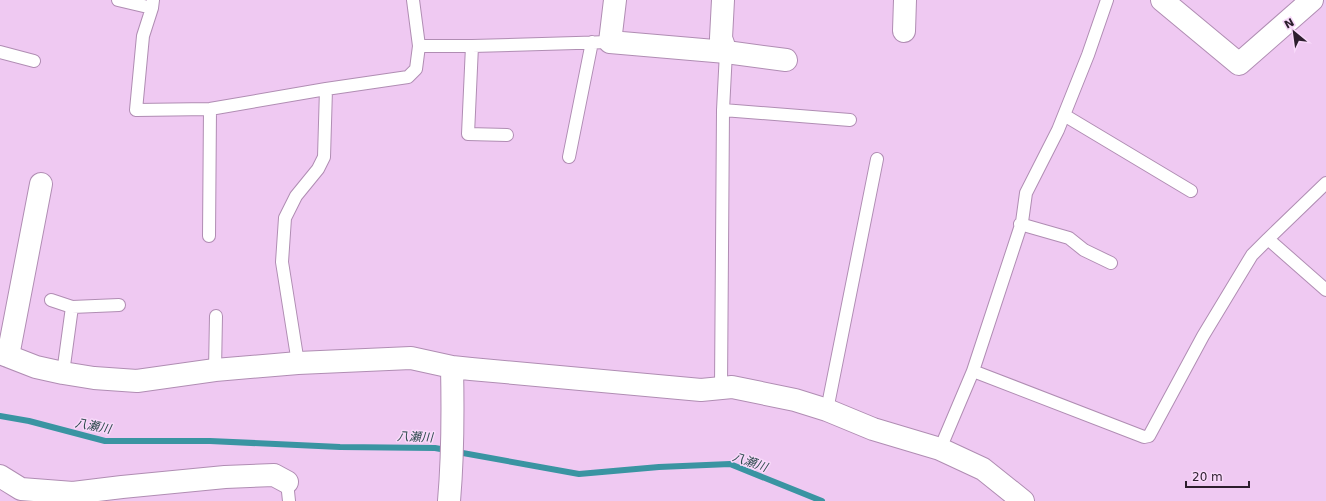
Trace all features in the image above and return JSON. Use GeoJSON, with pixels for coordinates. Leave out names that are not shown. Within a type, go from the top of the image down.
{"type":"FeatureCollection","features":[{"type":"Feature","properties":{"kind":"street"},"geometry":{"type":"LineString","coordinates":[[615,0],[601,42],[726,52],[786,60]]}},
{"type":"Feature","properties":{"kind":"street"},"geometry":{"type":"LineString","coordinates":[[723,0],[721,38],[726,52]]}},
{"type":"Feature","properties":{"kind":"street"},"geometry":{"type":"LineString","coordinates":[[904,31],[905,0]]}},
{"type":"Feature","properties":{"kind":"street"},"geometry":{"type":"LineString","coordinates":[[1162,0],[1239,64],[1312,0]]}},
{"type":"Feature","properties":{"kind":"street"},"geometry":{"type":"LineString","coordinates":[[41,184],[4,354],[36,367],[94,378],[137,381],[215,370],[298,363],[411,358],[452,367],[701,390],[732,387],[795,400],[827,410],[873,429],[940,449],[983,469],[1023,501]]}},
{"type":"Feature","properties":{"kind":"street"},"geometry":{"type":"LineString","coordinates":[[450,501],[453,428],[452,367]]}},
{"type":"Feature","properties":{"kind":"street"},"geometry":{"type":"LineString","coordinates":[[0,476],[21,488],[73,493],[226,477],[274,475],[288,491]]}},
{"type":"Feature","properties":{"kind":"lane"},"geometry":{"type":"LineString","coordinates":[[118,0],[152,4],[143,36],[136,110],[210,109],[326,89],[408,77],[416,69],[419,46],[413,0]]}},
{"type":"Feature","properties":{"kind":"lane"},"geometry":{"type":"LineString","coordinates":[[940,449],[972,371],[1020,224],[1026,193],[1058,130],[1088,56],[1107,0]]}},
{"type":"Feature","properties":{"kind":"lane"},"geometry":{"type":"LineString","coordinates":[[419,46],[601,42],[569,157]]}},
{"type":"Feature","properties":{"kind":"lane"},"geometry":{"type":"LineString","coordinates":[[472,46],[468,134],[507,134]]}},
{"type":"Feature","properties":{"kind":"lane"},"geometry":{"type":"LineString","coordinates":[[0,52],[34,61]]}},
{"type":"Feature","properties":{"kind":"lane"},"geometry":{"type":"LineString","coordinates":[[721,388],[723,110],[726,52]]}},
{"type":"Feature","properties":{"kind":"lane"},"geometry":{"type":"LineString","coordinates":[[298,363],[282,262],[286,218],[296,196],[318,169],[324,157],[326,89]]}},
{"type":"Feature","properties":{"kind":"lane"},"geometry":{"type":"LineString","coordinates":[[209,236],[210,109]]}},
{"type":"Feature","properties":{"kind":"lane"},"geometry":{"type":"LineString","coordinates":[[723,110],[850,120]]}},
{"type":"Feature","properties":{"kind":"lane"},"geometry":{"type":"LineString","coordinates":[[1064,115],[1191,191]]}},
{"type":"Feature","properties":{"kind":"lane"},"geometry":{"type":"LineString","coordinates":[[827,410],[877,158]]}},
{"type":"Feature","properties":{"kind":"lane"},"geometry":{"type":"LineString","coordinates":[[972,371],[1144,437],[1149,436],[1203,336],[1252,255],[1326,183]]}},
{"type":"Feature","properties":{"kind":"lane"},"geometry":{"type":"LineString","coordinates":[[1020,224],[1069,238],[1084,250],[1111,263]]}},
{"type":"Feature","properties":{"kind":"lane"},"geometry":{"type":"LineString","coordinates":[[1268,239],[1326,290]]}},
{"type":"Feature","properties":{"kind":"lane"},"geometry":{"type":"LineString","coordinates":[[51,300],[72,307],[119,305]]}},
{"type":"Feature","properties":{"kind":"lane"},"geometry":{"type":"LineString","coordinates":[[63,373],[72,307]]}},
{"type":"Feature","properties":{"kind":"lane"},"geometry":{"type":"LineString","coordinates":[[215,370],[216,316]]}},
{"type":"Feature","properties":{"kind":"waterway","name":"八瀬川"},"geometry":{"type":"LineString","coordinates":[[0,416],[29,421],[105,441],[210,441],[340,447],[435,448],[579,474],[659,467],[730,464],[822,501]]}}]}
